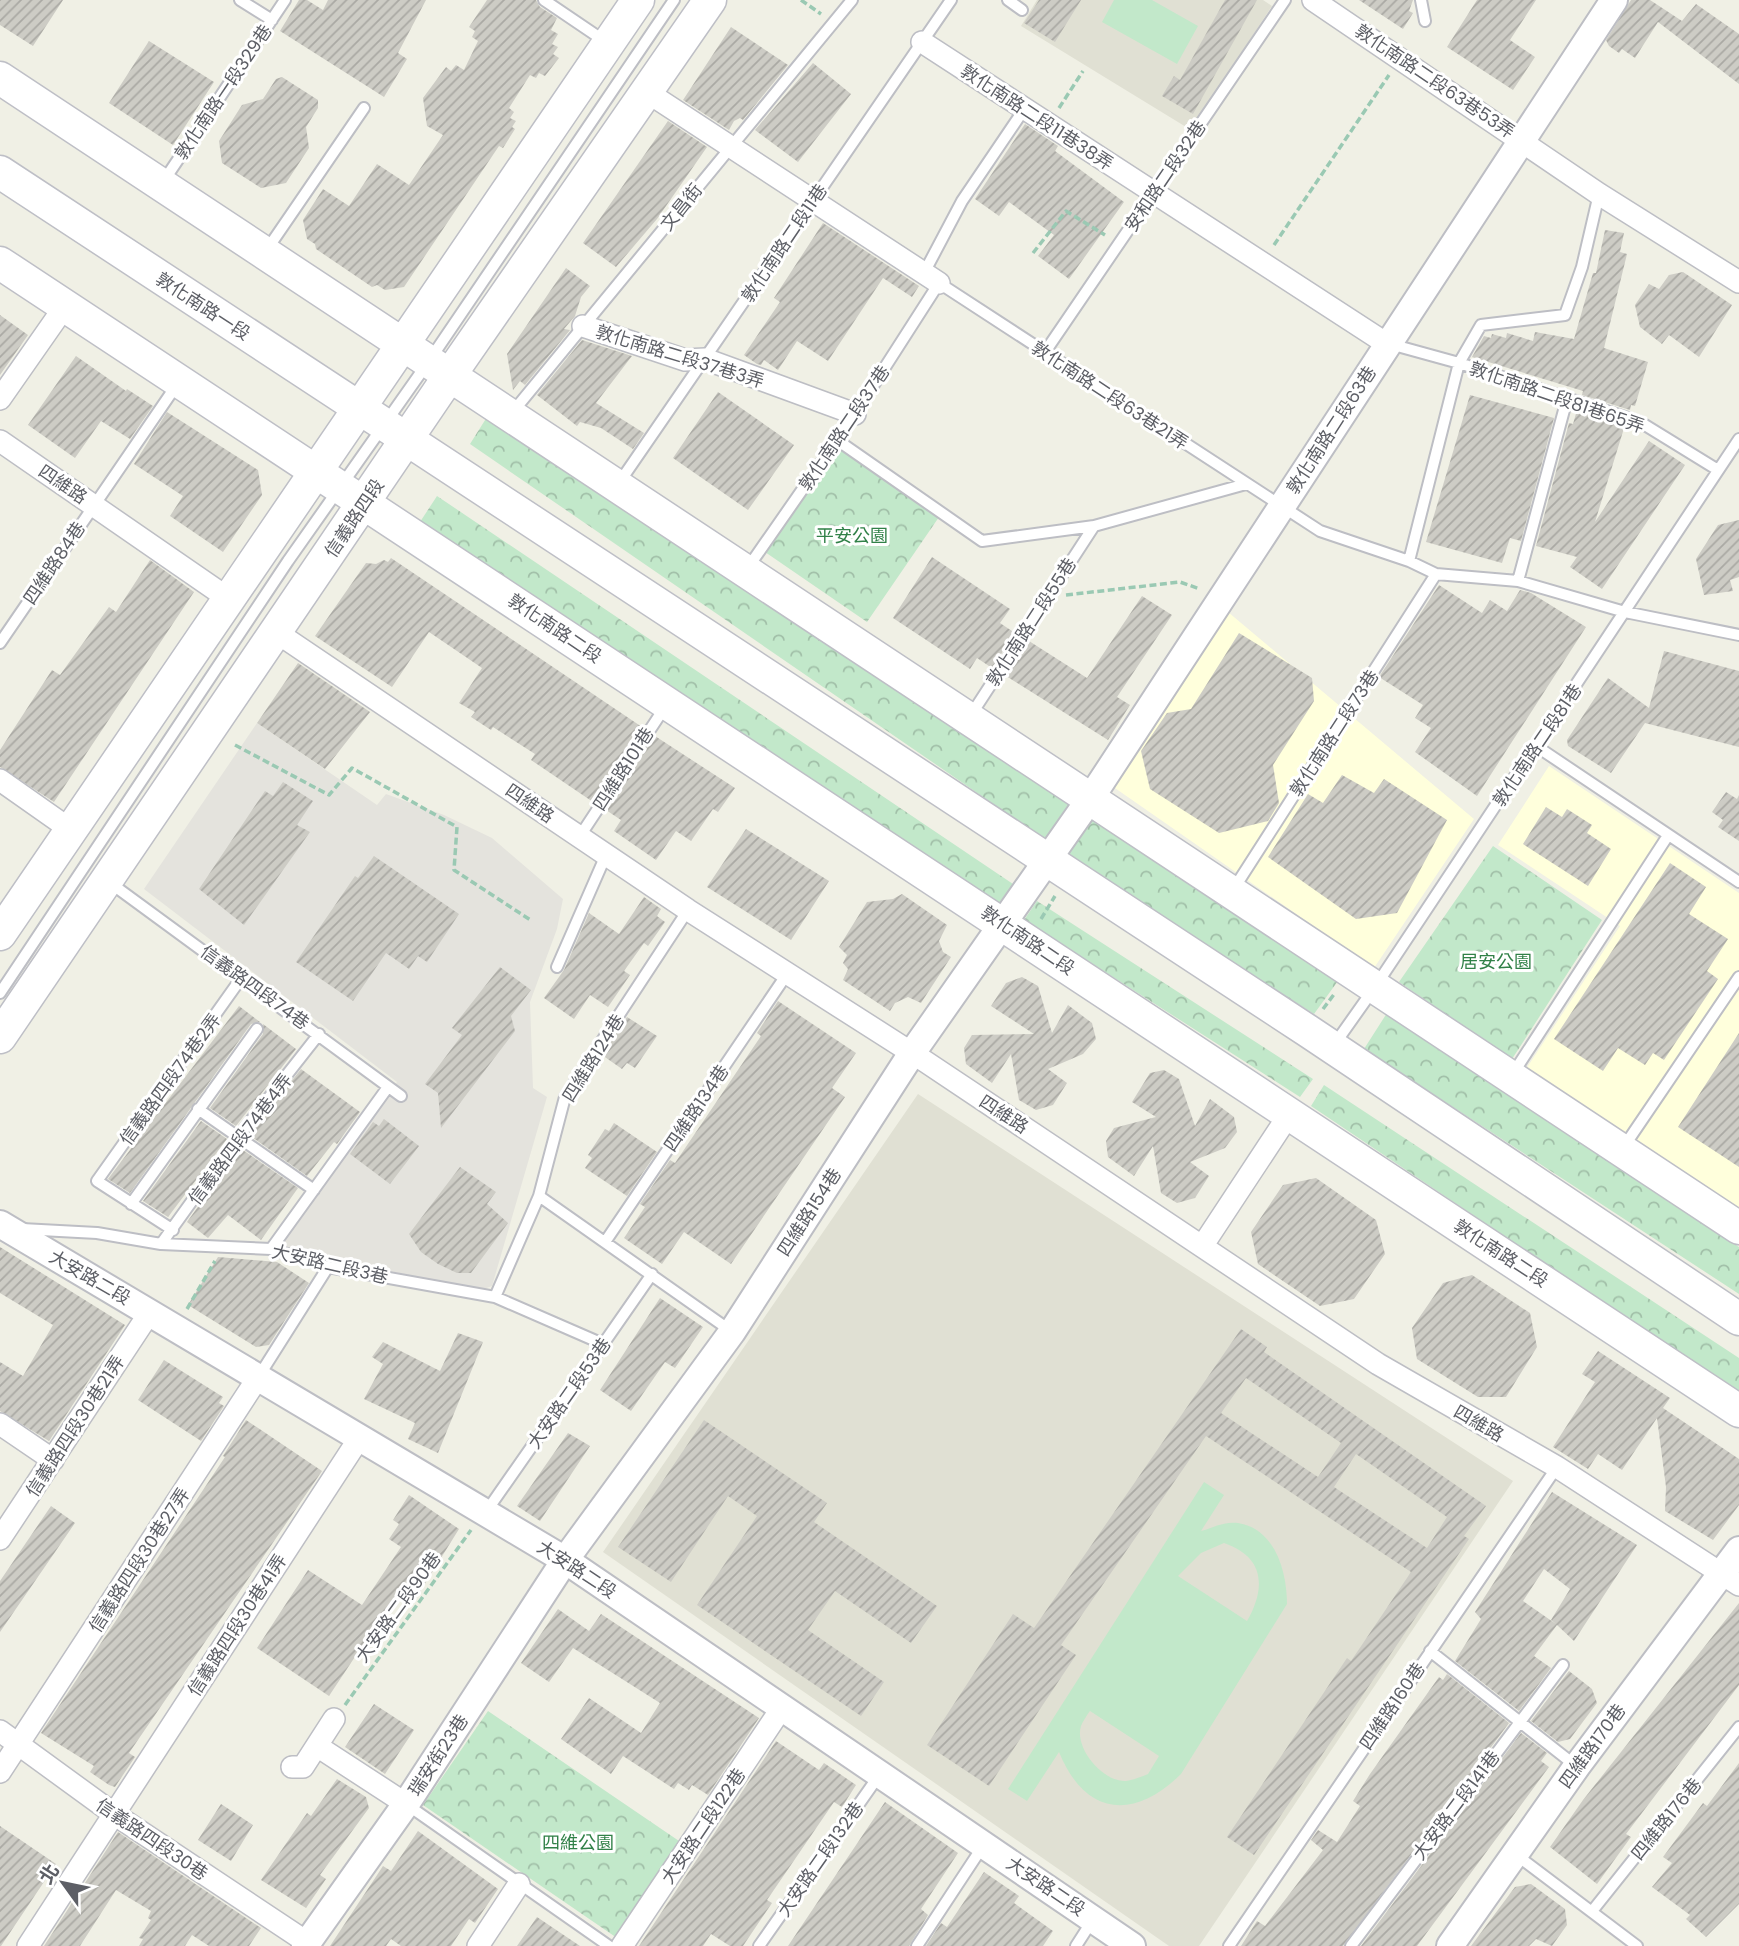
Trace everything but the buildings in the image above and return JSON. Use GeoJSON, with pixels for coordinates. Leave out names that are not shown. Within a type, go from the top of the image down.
{"type":"FeatureCollection","features":[{"type":"Feature","properties":{"kind":"main road","name":"信義路四段"},"geometry":{"type":"LineString","coordinates":[[0,1037],[276,632],[340,486],[382,426],[403,344],[638,0]]}},
{"type":"Feature","properties":{"kind":"main road","name":"信義路四段"},"geometry":{"type":"LineString","coordinates":[[0,934],[229,599],[340,486],[382,426],[440,368],[646,92],[710,0]]}},
{"type":"Feature","properties":{"kind":"main road"},"geometry":{"type":"LineString","coordinates":[[0,78],[1739,1228]]}},
{"type":"Feature","properties":{"kind":"main road","name":"敦化南路一段"},"geometry":{"type":"LineString","coordinates":[[0,173],[382,426]]}},
{"type":"Feature","properties":{"kind":"main road"},"geometry":{"type":"LineString","coordinates":[[0,263],[340,486]]}},
{"type":"Feature","properties":{"kind":"main road"},"geometry":{"type":"LineString","coordinates":[[382,426],[1047,860],[1739,1319]]}},
{"type":"Feature","properties":{"kind":"main road","name":"敦化南路二段"},"geometry":{"type":"LineString","coordinates":[[340,486],[1739,1410]]}},
{"type":"Feature","properties":{"kind":"street","name":"敦化南路二段63巷53弄"},"geometry":{"type":"LineString","coordinates":[[1313,0],[1599,194],[1739,282]]}},
{"type":"Feature","properties":{"kind":"street","name":"敦化南路二段63巷"},"geometry":{"type":"LineString","coordinates":[[1047,860],[1090,799],[1521,139],[1615,0]]}},
{"type":"Feature","properties":{"kind":"street","name":"敦化南路二段11巷38弄"},"geometry":{"type":"LineString","coordinates":[[922,42],[1387,344]]}},
{"type":"Feature","properties":{"kind":"street"},"geometry":{"type":"LineString","coordinates":[[646,92],[932,278]]}},
{"type":"Feature","properties":{"kind":"street"},"geometry":{"type":"LineString","coordinates":[[0,399],[65,306]]}},
{"type":"Feature","properties":{"kind":"street","name":"敦化南路二段37巷3弄"},"geometry":{"type":"LineString","coordinates":[[583,326],[685,360],[705,359],[855,414]]}},
{"type":"Feature","properties":{"kind":"street","name":"四維路"},"geometry":{"type":"LineString","coordinates":[[0,441],[229,599]]}},
{"type":"Feature","properties":{"kind":"street","name":"四維路"},"geometry":{"type":"LineString","coordinates":[[276,632],[688,910],[912,1053],[1378,1364],[1557,1467],[1730,1579]]}},
{"type":"Feature","properties":{"kind":"street"},"geometry":{"type":"LineString","coordinates":[[0,780],[71,830]]}},
{"type":"Feature","properties":{"kind":"street","name":"四維路154巷"},"geometry":{"type":"LineString","coordinates":[[565,1560],[732,1332],[912,1053],[1047,860]]}},
{"type":"Feature","properties":{"kind":"street"},"geometry":{"type":"LineString","coordinates":[[1203,1245],[1290,1113]]}},
{"type":"Feature","properties":{"kind":"street","name":"大安路二段"},"geometry":{"type":"LineString","coordinates":[[3,1226],[565,1560],[1132,1946]]}},
{"type":"Feature","properties":{"kind":"street","name":"信義路四段30巷21弄"},"geometry":{"type":"LineString","coordinates":[[0,1539],[150,1312]]}},
{"type":"Feature","properties":{"kind":"street","name":"信義路四段30巷27弄"},"geometry":{"type":"LineString","coordinates":[[0,1772],[259,1376]]}},
{"type":"Feature","properties":{"kind":"street"},"geometry":{"type":"LineString","coordinates":[[0,1424],[53,1460]]}},
{"type":"Feature","properties":{"kind":"street","name":"信義路四段30巷41弄"},"geometry":{"type":"LineString","coordinates":[[28,1946],[360,1437]]}},
{"type":"Feature","properties":{"kind":"street","name":"四維路170巷"},"geometry":{"type":"LineString","coordinates":[[1450,1946],[1577,1766],[1730,1579],[1739,1550]]}},
{"type":"Feature","properties":{"kind":"street","name":"瑞安街23巷"},"geometry":{"type":"LineString","coordinates":[[306,1944],[406,1804],[565,1560]]}},
{"type":"Feature","properties":{"kind":"street","name":"大安路二段122巷"},"geometry":{"type":"LineString","coordinates":[[622,1946],[783,1706]]}},
{"type":"Feature","properties":{"kind":"street"},"geometry":{"type":"LineString","coordinates":[[292,1767],[303,1767],[334,1719]]}},
{"type":"Feature","properties":{"kind":"street","name":"信義路四段30巷"},"geometry":{"type":"LineString","coordinates":[[0,1731],[114,1814],[306,1944]]}},
{"type":"Feature","properties":{"kind":"street"},"geometry":{"type":"LineString","coordinates":[[317,1746],[406,1804]]}},
{"type":"Feature","properties":{"kind":"street"},"geometry":{"type":"LineString","coordinates":[[478,1946],[519,1884]]}},
{"type":"Feature","properties":{"kind":"lane"},"geometry":{"type":"LineString","coordinates":[[240,0],[272,20]]}},
{"type":"Feature","properties":{"kind":"lane","name":"敦化南路一段329巷"},"geometry":{"type":"LineString","coordinates":[[161,184],[285,0]]}},
{"type":"Feature","properties":{"kind":"lane"},"geometry":{"type":"LineString","coordinates":[[544,0],[608,43]]}},
{"type":"Feature","properties":{"kind":"lane","name":"信義路四段"},"geometry":{"type":"LineString","coordinates":[[440,368],[674,0]]}},
{"type":"Feature","properties":{"kind":"lane","name":"文昌街"},"geometry":{"type":"LineString","coordinates":[[510,415],[852,0]]}},
{"type":"Feature","properties":{"kind":"lane","name":"敦化南路二段11巷"},"geometry":{"type":"LineString","coordinates":[[617,485],[951,0]]}},
{"type":"Feature","properties":{"kind":"lane"},"geometry":{"type":"LineString","coordinates":[[1008,0],[1022,10]]}},
{"type":"Feature","properties":{"kind":"lane","name":"安和路二段32巷"},"geometry":{"type":"LineString","coordinates":[[1045,352],[1285,0]]}},
{"type":"Feature","properties":{"kind":"lane"},"geometry":{"type":"LineString","coordinates":[[1421,0],[1425,21]]}},
{"type":"Feature","properties":{"kind":"lane"},"geometry":{"type":"LineString","coordinates":[[264,254],[364,108]]}},
{"type":"Feature","properties":{"kind":"lane","name":"敦化南路二段37巷"},"geometry":{"type":"LineString","coordinates":[[746,571],[855,414],[932,278],[962,201],[1025,108]]}},
{"type":"Feature","properties":{"kind":"lane"},"geometry":{"type":"LineString","coordinates":[[1409,561],[1459,363],[1481,325],[1565,315],[1582,267],[1599,194]]}},
{"type":"Feature","properties":{"kind":"lane","name":"敦化南路二段63巷21弄"},"geometry":{"type":"LineString","coordinates":[[932,278],[1320,531],[1409,561],[1436,574]]}},
{"type":"Feature","properties":{"kind":"lane","name":"敦化南路二段81巷65弄"},"geometry":{"type":"LineString","coordinates":[[1387,344],[1459,363],[1640,422],[1718,470]]}},
{"type":"Feature","properties":{"kind":"lane","name":"四維路84巷"},"geometry":{"type":"LineString","coordinates":[[0,643],[180,380]]}},
{"type":"Feature","properties":{"kind":"lane"},"geometry":{"type":"LineString","coordinates":[[1518,581],[1567,398]]}},
{"type":"Feature","properties":{"kind":"lane","name":"敦化南路二段81巷"},"geometry":{"type":"LineString","coordinates":[[1320,1040],[1536,746],[1739,439]]}},
{"type":"Feature","properties":{"kind":"lane"},"geometry":{"type":"LineString","coordinates":[[837,440],[982,541],[1094,526],[1246,484]]}},
{"type":"Feature","properties":{"kind":"lane","name":"信義路四段"},"geometry":{"type":"LineString","coordinates":[[0,993],[340,486]]}},
{"type":"Feature","properties":{"kind":"lane","name":"敦化南路二段55巷"},"geometry":{"type":"LineString","coordinates":[[969,719],[1094,526]]}},
{"type":"Feature","properties":{"kind":"lane"},"geometry":{"type":"LineString","coordinates":[[1436,574],[1518,581],[1625,612],[1739,635]]}},
{"type":"Feature","properties":{"kind":"lane","name":"敦化南路二段73巷"},"geometry":{"type":"LineString","coordinates":[[1231,892],[1436,574]]}},
{"type":"Feature","properties":{"kind":"lane","name":"四維路101巷"},"geometry":{"type":"LineString","coordinates":[[580,836],[668,702]]}},
{"type":"Feature","properties":{"kind":"lane"},"geometry":{"type":"LineString","coordinates":[[1536,746],[1667,837],[1739,882]]}},
{"type":"Feature","properties":{"kind":"lane"},"geometry":{"type":"LineString","coordinates":[[1510,1077],[1667,837]]}},
{"type":"Feature","properties":{"kind":"lane"},"geometry":{"type":"LineString","coordinates":[[557,967],[606,855]]}},
{"type":"Feature","properties":{"kind":"lane","name":"信義路四段74巷"},"geometry":{"type":"LineString","coordinates":[[107,881],[242,977],[401,1096]]}},
{"type":"Feature","properties":{"kind":"lane","name":"四維路124巷"},"geometry":{"type":"LineString","coordinates":[[495,1297],[538,1196],[565,1097],[688,910]]}},
{"type":"Feature","properties":{"kind":"lane","name":"四維路134巷"},"geometry":{"type":"LineString","coordinates":[[605,1242],[787,974]]}},
{"type":"Feature","properties":{"kind":"lane","name":"信義路四段74巷2弄"},"geometry":{"type":"LineString","coordinates":[[131,1204],[97,1181],[242,977]]}},
{"type":"Feature","properties":{"kind":"lane"},"geometry":{"type":"LineString","coordinates":[[1622,1151],[1739,977]]}},
{"type":"Feature","properties":{"kind":"lane"},"geometry":{"type":"LineString","coordinates":[[173,1230],[131,1204],[257,1029]]}},
{"type":"Feature","properties":{"kind":"lane","name":"信義路四段74巷4弄"},"geometry":{"type":"LineString","coordinates":[[161,1244],[238,1137],[319,1034]]}},
{"type":"Feature","properties":{"kind":"lane"},"geometry":{"type":"LineString","coordinates":[[271,1250],[388,1087]]}},
{"type":"Feature","properties":{"kind":"lane"},"geometry":{"type":"LineString","coordinates":[[198,1109],[314,1190]]}},
{"type":"Feature","properties":{"kind":"lane"},"geometry":{"type":"LineString","coordinates":[[538,1196],[732,1332]]}},
{"type":"Feature","properties":{"kind":"lane","name":"大安路二段3巷"},"geometry":{"type":"LineString","coordinates":[[3,1226],[97,1233],[161,1244],[271,1250],[328,1268],[495,1297],[603,1344]]}},
{"type":"Feature","properties":{"kind":"lane"},"geometry":{"type":"LineString","coordinates":[[259,1376],[328,1268]]}},
{"type":"Feature","properties":{"kind":"lane","name":"大安路二段53巷"},"geometry":{"type":"LineString","coordinates":[[486,1512],[652,1274]]}},
{"type":"Feature","properties":{"kind":"lane","name":"四維路160巷"},"geometry":{"type":"LineString","coordinates":[[1229,1946],[1557,1467]]}},
{"type":"Feature","properties":{"kind":"lane"},"geometry":{"type":"LineString","coordinates":[[1430,1651],[1577,1766]]}},
{"type":"Feature","properties":{"kind":"lane","name":"大安路二段141巷"},"geometry":{"type":"LineString","coordinates":[[1351,1946],[1518,1721],[1563,1665]]}},
{"type":"Feature","properties":{"kind":"lane","name":"四維路176巷"},"geometry":{"type":"LineString","coordinates":[[1593,1910],[1739,1727]]}},
{"type":"Feature","properties":{"kind":"lane","name":"大安路二段132巷"},"geometry":{"type":"LineString","coordinates":[[758,1946],[881,1773]]}},
{"type":"Feature","properties":{"kind":"lane"},"geometry":{"type":"LineString","coordinates":[[406,1804],[609,1946]]}},
{"type":"Feature","properties":{"kind":"lane"},"geometry":{"type":"LineString","coordinates":[[917,1946],[984,1844]]}},
{"type":"Feature","properties":{"kind":"lane"},"geometry":{"type":"LineString","coordinates":[[1515,1854],[1593,1910],[1637,1946]]}},
{"type":"Feature","properties":{"kind":"lane"},"geometry":{"type":"LineString","coordinates":[[1076,1946],[1094,1918]]}},
{"type":"Feature","properties":{"kind":"path"},"geometry":{"type":"LineString","coordinates":[[801,0],[834,24]]}},
{"type":"Feature","properties":{"kind":"path"},"geometry":{"type":"LineString","coordinates":[[1049,124],[1083,71]]}},
{"type":"Feature","properties":{"kind":"path"},"geometry":{"type":"LineString","coordinates":[[1262,262],[1337,155]]}},
{"type":"Feature","properties":{"kind":"path"},"geometry":{"type":"LineString","coordinates":[[1032,253],[1066,211],[1119,244]]}},
{"type":"Feature","properties":{"kind":"path"},"geometry":{"type":"LineString","coordinates":[[1048,598],[1180,582],[1222,598]]}},
{"type":"Feature","properties":{"kind":"path"},"geometry":{"type":"LineString","coordinates":[[235,745],[329,795],[352,768],[457,827],[454,870],[532,921]]}},
{"type":"Feature","properties":{"kind":"path"},"geometry":{"type":"LineString","coordinates":[[1320,1040],[1363,979]]}},
{"type":"Feature","properties":{"kind":"path"},"geometry":{"type":"LineString","coordinates":[[175,1328],[223,1247]]}},
{"type":"Feature","properties":{"kind":"path","name":"大安路二段90巷"},"geometry":{"type":"LineString","coordinates":[[334,1719],[486,1512]]}},
{"type":"Feature","properties":{"kind":"shaded area"},"geometry":{"type":"Polygon","coordinates":[[[1037,0],[1263,0],[1272,6],[1191,130],[1021,26],[1037,0]]]}},
{"type":"Feature","properties":{"kind":"shaded area"},"geometry":{"type":"Polygon","coordinates":[[[1228,612],[1474,819],[1374,968],[1112,786],[1228,612]]]}},
{"type":"Feature","properties":{"kind":"shaded area"},"geometry":{"type":"Polygon","coordinates":[[[257,723],[377,805],[386,794],[444,815],[492,838],[563,899],[557,929],[530,1002],[533,1088],[547,1097],[492,1286],[481,1290],[274,1247],[397,1082],[144,889],[257,723]]]}},
{"type":"Feature","properties":{"kind":"shaded area"},"geometry":{"type":"Polygon","coordinates":[[[1549,766],[1739,893],[1739,1209],[1526,1069],[1620,926],[1498,845],[1549,766]]]}},
{"type":"Feature","properties":{"kind":"shaded area"},"geometry":{"type":"Polygon","coordinates":[[[918,1094],[1513,1481],[1199,1946],[1169,1946],[603,1552],[918,1094]]]}},
{"type":"Feature","properties":{"kind":"green space"},"geometry":{"type":"Polygon","coordinates":[[[1114,0],[1152,0],[1198,26],[1177,64],[1102,22],[1114,0]]]}},
{"type":"Feature","properties":{"kind":"green space"},"geometry":{"type":"Polygon","coordinates":[[[487,417],[1074,801],[1050,843],[470,444],[487,417]]]}},
{"type":"Feature","properties":{"kind":"green space","name":"平安公園"},"geometry":{"type":"Polygon","coordinates":[[[837,447],[939,517],[867,622],[765,552],[837,447]]]}},
{"type":"Feature","properties":{"kind":"green space"},"geometry":{"type":"Polygon","coordinates":[[[437,496],[1013,884],[999,903],[420,522],[437,496]]]}},
{"type":"Feature","properties":{"kind":"green space"},"geometry":{"type":"Polygon","coordinates":[[[1091,813],[1338,981],[1314,1014],[1066,856],[1091,813]]]}},
{"type":"Feature","properties":{"kind":"green space","name":"居安公園"},"geometry":{"type":"Polygon","coordinates":[[[1493,846],[1602,920],[1512,1059],[1399,982],[1493,846]]]}},
{"type":"Feature","properties":{"kind":"green space"},"geometry":{"type":"Polygon","coordinates":[[[1037,901],[1313,1079],[1300,1097],[1024,920],[1037,901]]]}},
{"type":"Feature","properties":{"kind":"green space"},"geometry":{"type":"Polygon","coordinates":[[[1387,1013],[1739,1247],[1739,1294],[1364,1049],[1387,1013]]]}},
{"type":"Feature","properties":{"kind":"green space"},"geometry":{"type":"Polygon","coordinates":[[[1324,1085],[1739,1358],[1739,1394],[1311,1106],[1324,1085]]]}},
{"type":"Feature","properties":{"kind":"green space"},"geometry":{"type":"Polygon","coordinates":[[[1204,1482],[1224,1495],[1201,1531],[1223,1524],[1238,1523],[1262,1534],[1277,1554],[1282,1566],[1287,1604],[1181,1774],[1146,1799],[1129,1805],[1112,1805],[1082,1789],[1059,1752],[1027,1801],[1008,1789],[1204,1482]],[[1224,1543],[1201,1553],[1178,1576],[1247,1621],[1257,1597],[1258,1575],[1248,1556],[1224,1543]],[[1090,1711],[1081,1726],[1080,1735],[1092,1762],[1117,1780],[1129,1781],[1148,1774],[1159,1756],[1090,1711]]]}},
{"type":"Feature","properties":{"kind":"green space","name":"四維公園"},"geometry":{"type":"Polygon","coordinates":[[[488,1711],[682,1843],[617,1938],[423,1805],[488,1711]]]}}]}
